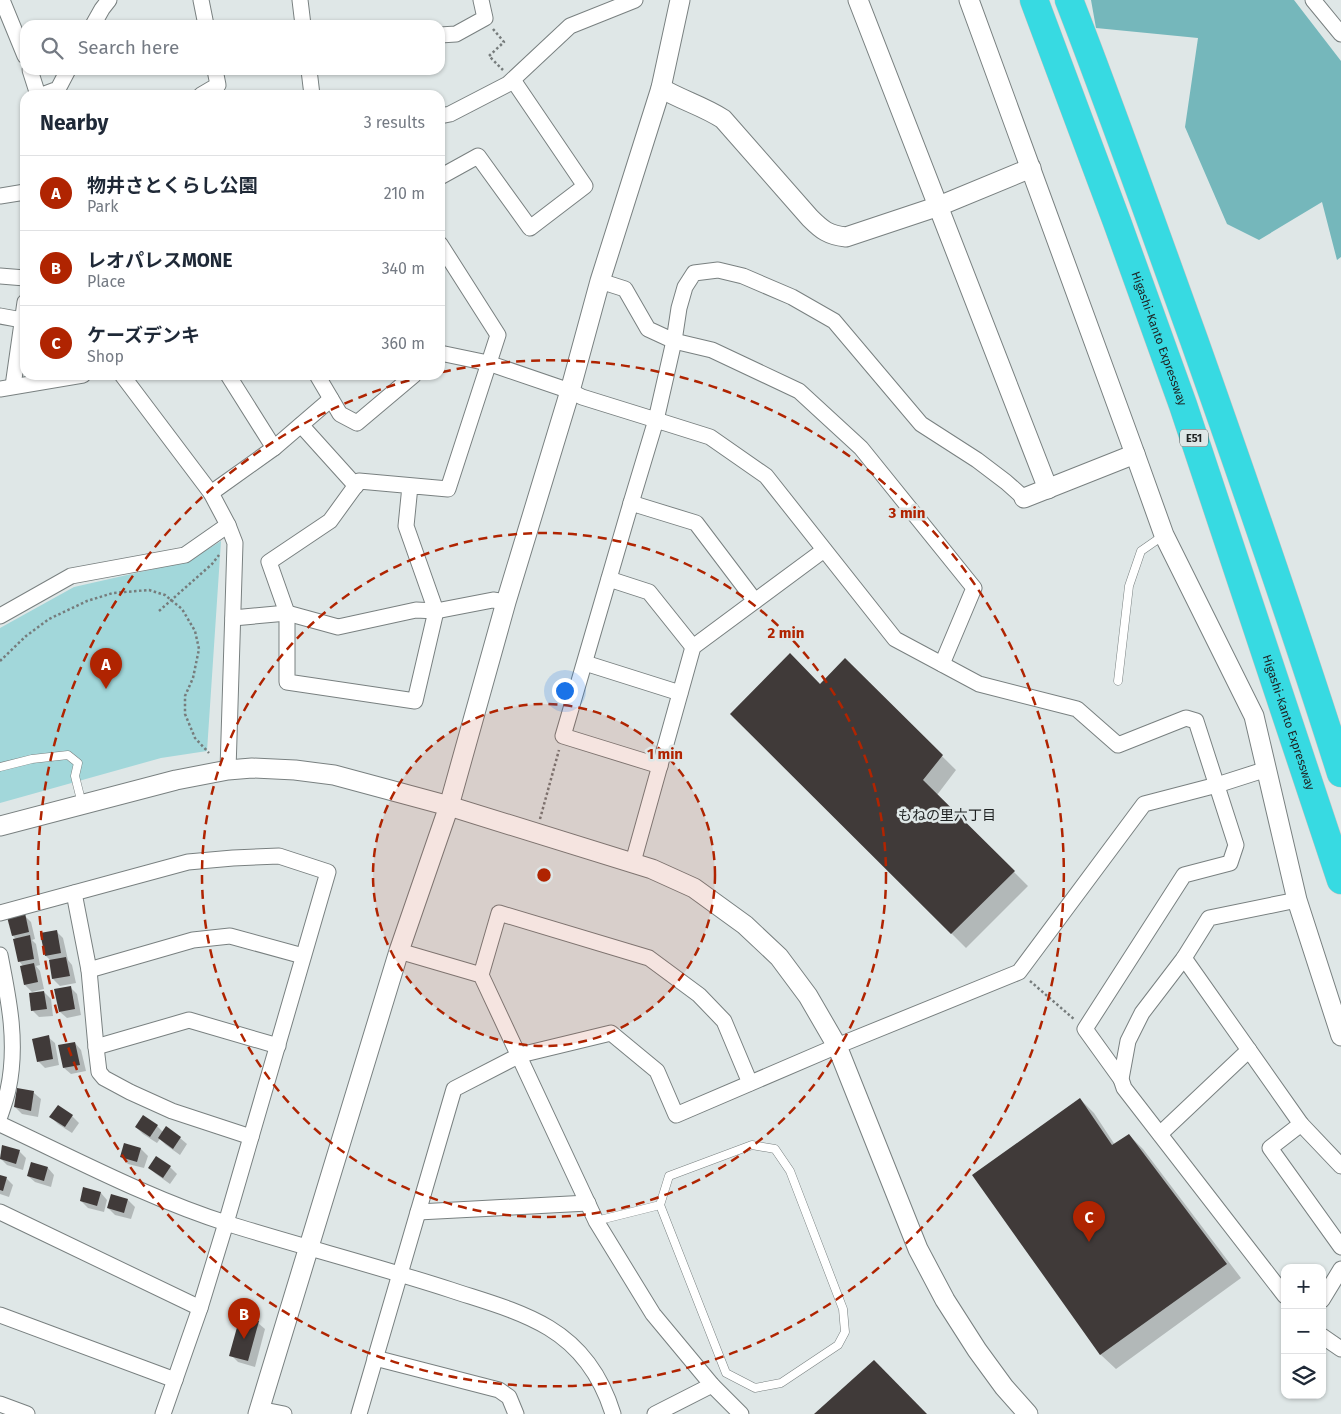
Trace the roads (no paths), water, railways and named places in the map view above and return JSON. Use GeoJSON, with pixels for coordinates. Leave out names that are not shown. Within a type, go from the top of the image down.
{"type":"FeatureCollection","features":[{"type":"Feature","properties":{"kind":"highway","name":"Higashi-Kanto Expressway"},"geometry":{"type":"LineString","coordinates":[[1034,0],[1183,405],[1341,880]]}},
{"type":"Feature","properties":{"kind":"highway","name":"E51"},"geometry":{"type":"LineString","coordinates":[[1069,0],[1136,177],[1211,388],[1268,551],[1341,773]]}},
{"type":"Feature","properties":{"kind":"street"},"geometry":{"type":"LineString","coordinates":[[2,0],[20,44]]}},
{"type":"Feature","properties":{"kind":"street"},"geometry":{"type":"LineString","coordinates":[[96,20],[109,0]]}},
{"type":"Feature","properties":{"kind":"street"},"geometry":{"type":"LineString","coordinates":[[201,0],[205,20]]}},
{"type":"Feature","properties":{"kind":"street"},"geometry":{"type":"LineString","coordinates":[[300,0],[302,20]]}},
{"type":"Feature","properties":{"kind":"street"},"geometry":{"type":"LineString","coordinates":[[445,35],[456,34],[485,18],[481,0]]}},
{"type":"Feature","properties":{"kind":"street"},"geometry":{"type":"LineString","coordinates":[[445,115],[508,84],[570,26],[634,0]]}},
{"type":"Feature","properties":{"kind":"street"},"geometry":{"type":"LineString","coordinates":[[284,1414],[258,1412],[399,951],[449,806],[506,602],[570,391],[600,281],[661,88],[680,0]]}},
{"type":"Feature","properties":{"kind":"street"},"geometry":{"type":"LineString","coordinates":[[858,0],[1048,490]]}},
{"type":"Feature","properties":{"kind":"street"},"geometry":{"type":"LineString","coordinates":[[969,0],[1164,535],[1254,716],[1297,900],[1341,1036]]}},
{"type":"Feature","properties":{"kind":"street"},"geometry":{"type":"LineString","coordinates":[[1313,0],[1341,34]]}},
{"type":"Feature","properties":{"kind":"street"},"geometry":{"type":"LineString","coordinates":[[32,75],[36,90]]}},
{"type":"Feature","properties":{"kind":"street"},"geometry":{"type":"LineString","coordinates":[[55,90],[58,89],[65,75]]}},
{"type":"Feature","properties":{"kind":"street"},"geometry":{"type":"LineString","coordinates":[[210,90],[218,86],[216,75]]}},
{"type":"Feature","properties":{"kind":"street"},"geometry":{"type":"LineString","coordinates":[[310,75],[311,90]]}},
{"type":"Feature","properties":{"kind":"street"},"geometry":{"type":"LineString","coordinates":[[445,174],[478,156],[530,228],[585,186],[513,80]]}},
{"type":"Feature","properties":{"kind":"street"},"geometry":{"type":"LineString","coordinates":[[661,88],[723,118],[810,218],[823,230],[834,236],[846,237],[939,206],[1031,168]]}},
{"type":"Feature","properties":{"kind":"street"},"geometry":{"type":"LineString","coordinates":[[0,196],[20,193]]}},
{"type":"Feature","properties":{"kind":"street"},"geometry":{"type":"LineString","coordinates":[[410,486],[406,526],[436,611],[415,701],[287,682],[287,613],[269,562],[330,521],[359,481],[448,489],[498,335],[445,252]]}},
{"type":"Feature","properties":{"kind":"street"},"geometry":{"type":"LineString","coordinates":[[660,766],[563,736],[656,420],[674,341],[679,308],[685,287],[694,274],[718,270],[743,276],[792,297],[834,321],[921,424],[977,460],[1024,498],[1135,454]]}},
{"type":"Feature","properties":{"kind":"street"},"geometry":{"type":"LineString","coordinates":[[0,276],[20,278]]}},
{"type":"Feature","properties":{"kind":"street"},"geometry":{"type":"LineString","coordinates":[[600,281],[624,289],[648,328],[674,341],[712,350],[799,391],[861,448],[974,588],[942,664]]}},
{"type":"Feature","properties":{"kind":"street"},"geometry":{"type":"LineString","coordinates":[[0,316],[20,320]]}},
{"type":"Feature","properties":{"kind":"street"},"geometry":{"type":"LineString","coordinates":[[20,329],[7,387],[51,380]]}},
{"type":"Feature","properties":{"kind":"street"},"geometry":{"type":"LineString","coordinates":[[445,354],[488,364],[570,391],[582,397],[710,436],[766,476],[895,639],[979,684],[1077,709],[1118,745],[1186,718],[1196,721],[1236,845],[1230,863],[1184,875],[1085,1030],[1121,1078],[1124,1088],[1281,1291]]}},
{"type":"Feature","properties":{"kind":"street"},"geometry":{"type":"LineString","coordinates":[[126,380],[211,493],[235,543],[228,770]]}},
{"type":"Feature","properties":{"kind":"street"},"geometry":{"type":"LineString","coordinates":[[231,380],[274,448]]}},
{"type":"Feature","properties":{"kind":"street"},"geometry":{"type":"LineString","coordinates":[[320,380],[340,414],[357,424],[407,380]]}},
{"type":"Feature","properties":{"kind":"street"},"geometry":{"type":"LineString","coordinates":[[211,493],[274,448],[332,399]]}},
{"type":"Feature","properties":{"kind":"street"},"geometry":{"type":"LineString","coordinates":[[301,425],[356,486]]}},
{"type":"Feature","properties":{"kind":"street"},"geometry":{"type":"LineString","coordinates":[[631,503],[696,523],[755,602]]}},
{"type":"Feature","properties":{"kind":"street"},"geometry":{"type":"LineString","coordinates":[[0,616],[71,576],[185,555],[228,525]]}},
{"type":"Feature","properties":{"kind":"street"},"geometry":{"type":"LineString","coordinates":[[633,862],[693,648],[824,550]]}},
{"type":"Feature","properties":{"kind":"street"},"geometry":{"type":"LineString","coordinates":[[609,579],[648,592],[693,648]]}},
{"type":"Feature","properties":{"kind":"street"},"geometry":{"type":"LineString","coordinates":[[233,618],[287,613],[338,627],[416,610],[436,611],[493,600],[506,602]]}},
{"type":"Feature","properties":{"kind":"street"},"geometry":{"type":"LineString","coordinates":[[584,663],[680,693]]}},
{"type":"Feature","properties":{"kind":"street"},"geometry":{"type":"LineString","coordinates":[[0,826],[176,780],[228,770],[252,768],[295,770],[334,775],[449,806],[652,868],[694,888],[745,925],[779,957],[808,996],[837,1046],[918,1249],[946,1300],[977,1350],[1004,1388],[1028,1414]]}},
{"type":"Feature","properties":{"kind":"street"},"geometry":{"type":"LineString","coordinates":[[359,1414],[454,1089],[520,1055],[611,1033],[657,1071],[676,1115],[837,1046],[1020,972],[1144,804],[1217,785],[1266,769]]}},
{"type":"Feature","properties":{"kind":"street"},"geometry":{"type":"LineString","coordinates":[[0,913],[188,862],[279,856],[328,872],[200,1308],[163,1414]]}},
{"type":"Feature","properties":{"kind":"street"},"geometry":{"type":"LineString","coordinates":[[74,893],[89,970],[99,1072],[104,1078],[172,1111],[251,1137]]}},
{"type":"Feature","properties":{"kind":"street"},"geometry":{"type":"LineString","coordinates":[[1121,1078],[1128,1041],[1142,1013],[1184,958],[1209,918],[1297,900]]}},
{"type":"Feature","properties":{"kind":"street"},"geometry":{"type":"LineString","coordinates":[[741,1414],[712,1385],[653,1314],[596,1221],[481,975],[499,913],[648,958],[699,995],[724,1021],[750,1083]]}},
{"type":"Feature","properties":{"kind":"street"},"geometry":{"type":"LineString","coordinates":[[89,970],[193,940],[230,936],[303,956]]}},
{"type":"Feature","properties":{"kind":"street"},"geometry":{"type":"LineString","coordinates":[[399,951],[481,975]]}},
{"type":"Feature","properties":{"kind":"street"},"geometry":{"type":"LineString","coordinates":[[0,956],[10,1005],[13,1036],[8,1090],[0,1116]]}},
{"type":"Feature","properties":{"kind":"street"},"geometry":{"type":"LineString","coordinates":[[1184,958],[1301,1124],[1341,1166]]}},
{"type":"Feature","properties":{"kind":"street"},"geometry":{"type":"LineString","coordinates":[[96,1047],[189,1020],[278,1046]]}},
{"type":"Feature","properties":{"kind":"street"},"geometry":{"type":"LineString","coordinates":[[1160,1134],[1250,1050]]}},
{"type":"Feature","properties":{"kind":"street"},"geometry":{"type":"LineString","coordinates":[[0,1124],[157,1197],[226,1222],[400,1274],[527,1316],[551,1328],[573,1346],[592,1368],[604,1388],[613,1414]]}},
{"type":"Feature","properties":{"kind":"street"},"geometry":{"type":"LineString","coordinates":[[1301,1124],[1270,1148],[1341,1247]]}},
{"type":"Feature","properties":{"kind":"street"},"geometry":{"type":"LineString","coordinates":[[418,1212],[588,1203]]}},
{"type":"Feature","properties":{"kind":"street"},"geometry":{"type":"LineString","coordinates":[[0,1212],[200,1308]]}},
{"type":"Feature","properties":{"kind":"street"},"geometry":{"type":"LineString","coordinates":[[1326,1293],[1341,1269]]}},
{"type":"Feature","properties":{"kind":"street"},"geometry":{"type":"LineString","coordinates":[[0,1315],[175,1380]]}},
{"type":"Feature","properties":{"kind":"street"},"geometry":{"type":"LineString","coordinates":[[1326,1339],[1341,1349]]}},
{"type":"Feature","properties":{"kind":"street"},"geometry":{"type":"LineString","coordinates":[[375,1358],[499,1390],[509,1397],[516,1414]]}},
{"type":"Feature","properties":{"kind":"street"},"geometry":{"type":"LineString","coordinates":[[655,1414],[712,1385]]}},
{"type":"Feature","properties":{"kind":"street"},"geometry":{"type":"LineString","coordinates":[[0,1404],[27,1414]]}},
{"type":"Feature","properties":{"kind":"lane"},"geometry":{"type":"LineString","coordinates":[[1118,681],[1129,586],[1141,551],[1164,535]]}},
{"type":"Feature","properties":{"kind":"lane"},"geometry":{"type":"LineString","coordinates":[[0,767],[32,759],[68,754],[78,763],[75,776],[82,804]]}},
{"type":"Feature","properties":{"kind":"lane"},"geometry":{"type":"LineString","coordinates":[[752,1145],[775,1149],[790,1171],[843,1309],[845,1332],[838,1344],[781,1383],[755,1388],[726,1373],[660,1204],[669,1176],[752,1145]]}},
{"type":"Feature","properties":{"kind":"lane"},"geometry":{"type":"LineString","coordinates":[[596,1221],[660,1204]]}},
{"type":"Feature","properties":{"kind":"place","name":"物井さとくらし公園"},"geometry":{"type":"Point","coordinates":[106,689]}},
{"type":"Feature","properties":{"kind":"place","name":"ケーズデンキ"},"geometry":{"type":"Point","coordinates":[1089,1242]}},
{"type":"Feature","properties":{"kind":"place","name":"レオパレスMONE"},"geometry":{"type":"Point","coordinates":[244,1339]}},
{"type":"Feature","properties":{"kind":"district","name":"もねの里六丁目"},"geometry":{"type":"Point","coordinates":[947,815]}}]}
